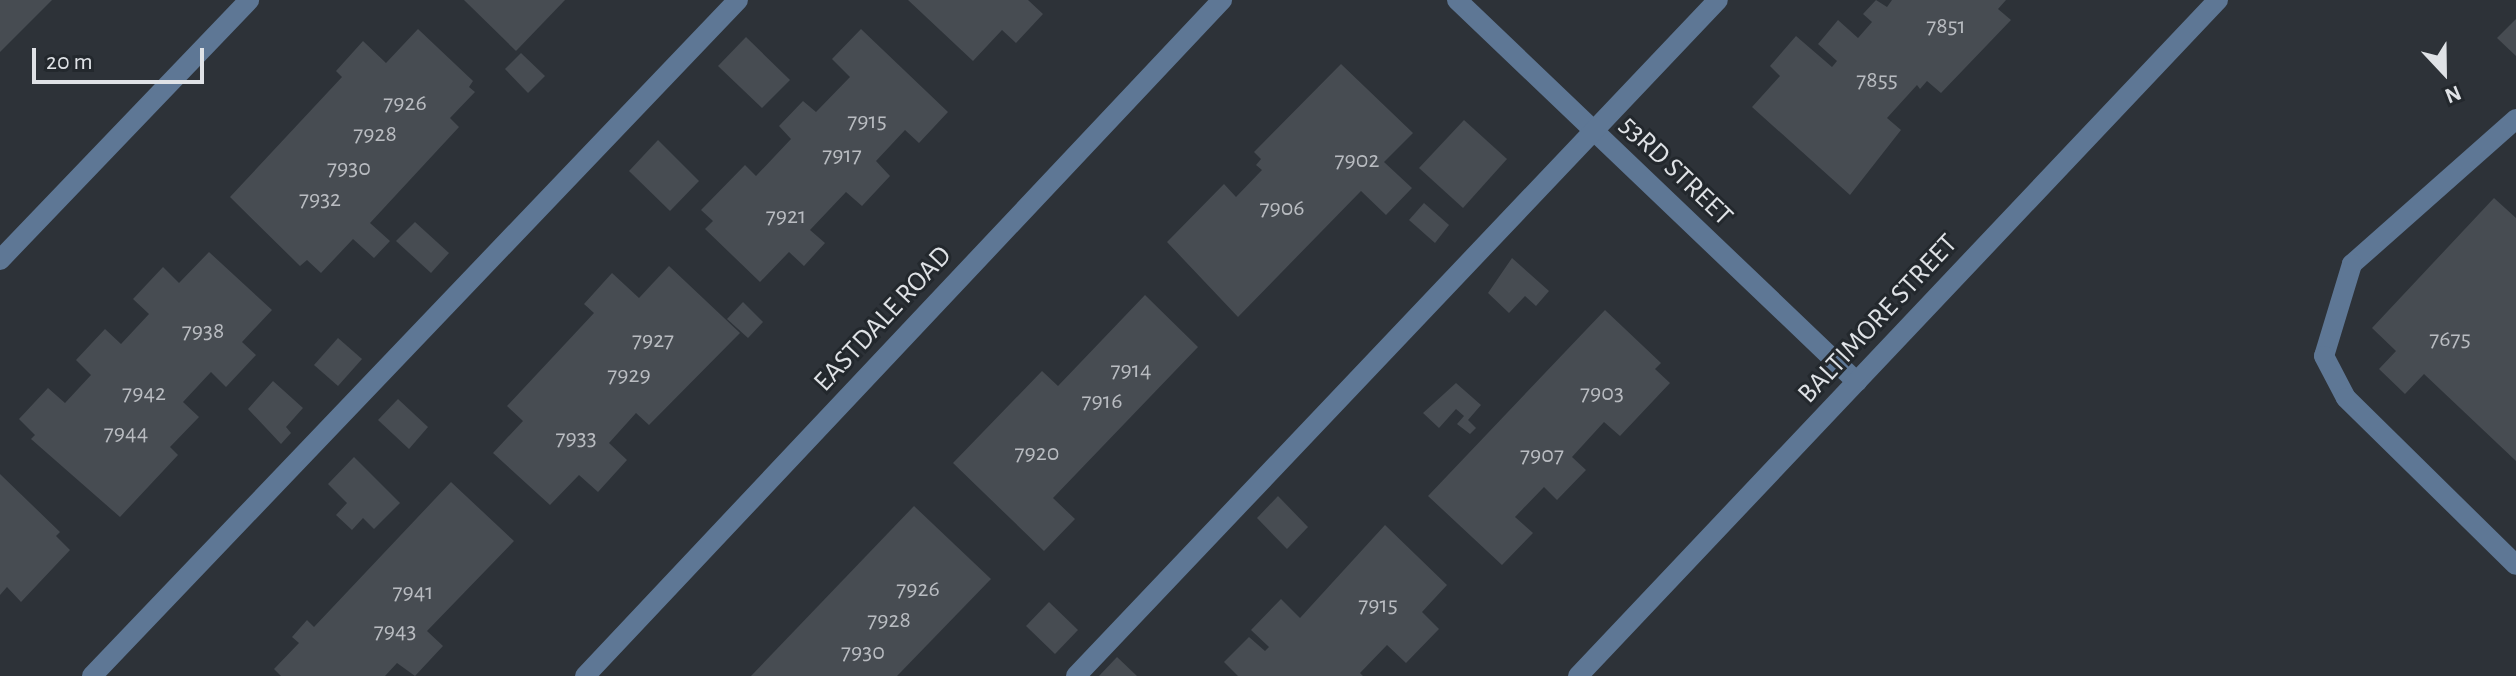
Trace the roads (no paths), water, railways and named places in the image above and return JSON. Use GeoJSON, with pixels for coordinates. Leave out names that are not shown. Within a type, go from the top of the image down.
{"type":"FeatureCollection","features":[{"type":"Feature","properties":{"kind":"street"},"geometry":{"type":"LineString","coordinates":[[0,260],[249,0]]}},
{"type":"Feature","properties":{"kind":"street"},"geometry":{"type":"LineString","coordinates":[[92,676],[738,0]]}},
{"type":"Feature","properties":{"kind":"street","name":"EASTDALE ROAD"},"geometry":{"type":"LineString","coordinates":[[585,676],[1222,0]]}},
{"type":"Feature","properties":{"kind":"street","name":"53RD STREET"},"geometry":{"type":"LineString","coordinates":[[1457,0],[1857,382]]}},
{"type":"Feature","properties":{"kind":"street"},"geometry":{"type":"LineString","coordinates":[[1076,676],[1718,0]]}},
{"type":"Feature","properties":{"kind":"street","name":"BALTIMORE STREET"},"geometry":{"type":"LineString","coordinates":[[1578,676],[2218,0]]}},
{"type":"Feature","properties":{"kind":"street"},"geometry":{"type":"LineString","coordinates":[[2516,119],[2352,264],[2324,356],[2346,398],[2516,565]]}}]}
